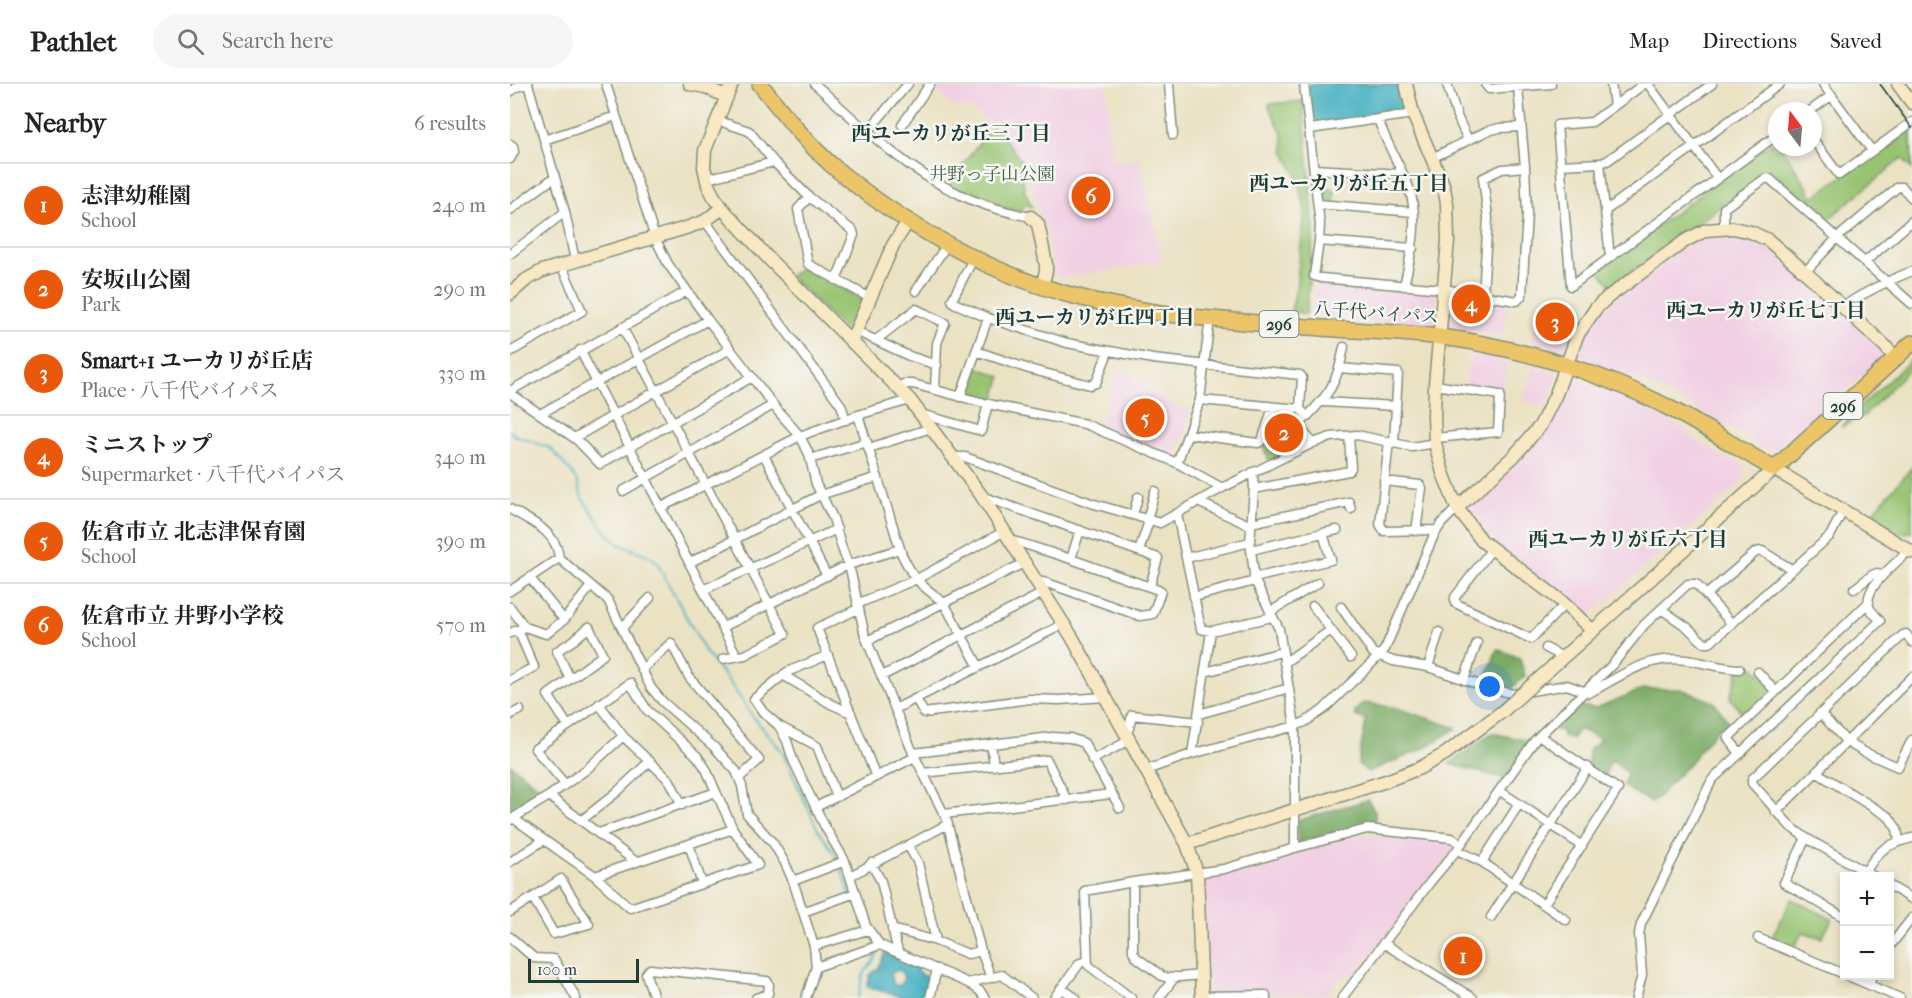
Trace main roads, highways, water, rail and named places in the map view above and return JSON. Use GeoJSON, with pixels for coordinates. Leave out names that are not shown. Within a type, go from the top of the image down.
{"type":"FeatureCollection","features":[{"type":"Feature","properties":{"kind":"highway","name":"八千代バイパス"},"geometry":{"type":"LineString","coordinates":[[760,84],[803,136],[833,166],[862,189],[948,243],[974,257],[1042,286],[1088,300],[1210,318],[1440,337],[1488,345],[1566,365],[1626,387],[1674,410],[1774,469],[1912,342]]}},
{"type":"Feature","properties":{"kind":"water"},"geometry":{"type":"Polygon","coordinates":[[[1308,84],[1405,84],[1410,111],[1316,126],[1312,122],[1308,84]]]}},
{"type":"Feature","properties":{"kind":"water"},"geometry":{"type":"Polygon","coordinates":[[[885,952],[918,968],[917,972],[928,978],[922,998],[906,998],[867,987],[870,975],[879,967],[885,952]],[[900,970],[891,973],[893,983],[897,986],[904,978],[900,970]]]}},
{"type":"Feature","properties":{"kind":"waterway"},"geometry":{"type":"LineString","coordinates":[[510,431],[514,435],[550,448],[572,473],[578,483],[582,498],[606,532],[620,545],[648,555],[656,561],[706,653],[754,718],[782,751],[817,828],[838,859]]}},
{"type":"Feature","properties":{"kind":"waterway"},"geometry":{"type":"LineString","coordinates":[[840,865],[850,893]]}},
{"type":"Feature","properties":{"kind":"waterway"},"geometry":{"type":"LineString","coordinates":[[858,998],[864,974],[875,960],[877,949]]}},
{"type":"Feature","properties":{"kind":"tram line"},"geometry":{"type":"LineString","coordinates":[[1880,84],[1912,128]]}},
{"type":"Feature","properties":{"kind":"place","name":"佐倉市立 井野小学校"},"geometry":{"type":"Point","coordinates":[1091,196]}},
{"type":"Feature","properties":{"kind":"place","name":"ミニストップ"},"geometry":{"type":"Point","coordinates":[1471,304]}},
{"type":"Feature","properties":{"kind":"place","name":"Smart+1 ユーカリが丘店"},"geometry":{"type":"Point","coordinates":[1555,322]}},
{"type":"Feature","properties":{"kind":"place","name":"佐倉市立 北志津保育園"},"geometry":{"type":"Point","coordinates":[1145,418]}},
{"type":"Feature","properties":{"kind":"place","name":"安坂山公園"},"geometry":{"type":"Point","coordinates":[1284,433]}},
{"type":"Feature","properties":{"kind":"place","name":"志津幼稚園"},"geometry":{"type":"Point","coordinates":[1463,956]}},
{"type":"Feature","properties":{"kind":"district","name":"西ユーカリが丘三丁目"},"geometry":{"type":"Point","coordinates":[951,133]}},
{"type":"Feature","properties":{"kind":"district","name":"西ユーカリが丘五丁目"},"geometry":{"type":"Point","coordinates":[1349,183]}},
{"type":"Feature","properties":{"kind":"district","name":"西ユーカリが丘七丁目"},"geometry":{"type":"Point","coordinates":[1766,310]}},
{"type":"Feature","properties":{"kind":"district","name":"西ユーカリが丘四丁目"},"geometry":{"type":"Point","coordinates":[1095,317]}},
{"type":"Feature","properties":{"kind":"district","name":"西ユーカリが丘六丁目"},"geometry":{"type":"Point","coordinates":[1628,539]}},
{"type":"Feature","properties":{"kind":"park label","name":"井野っ子山公園"},"geometry":{"type":"Point","coordinates":[992,174]}}]}
